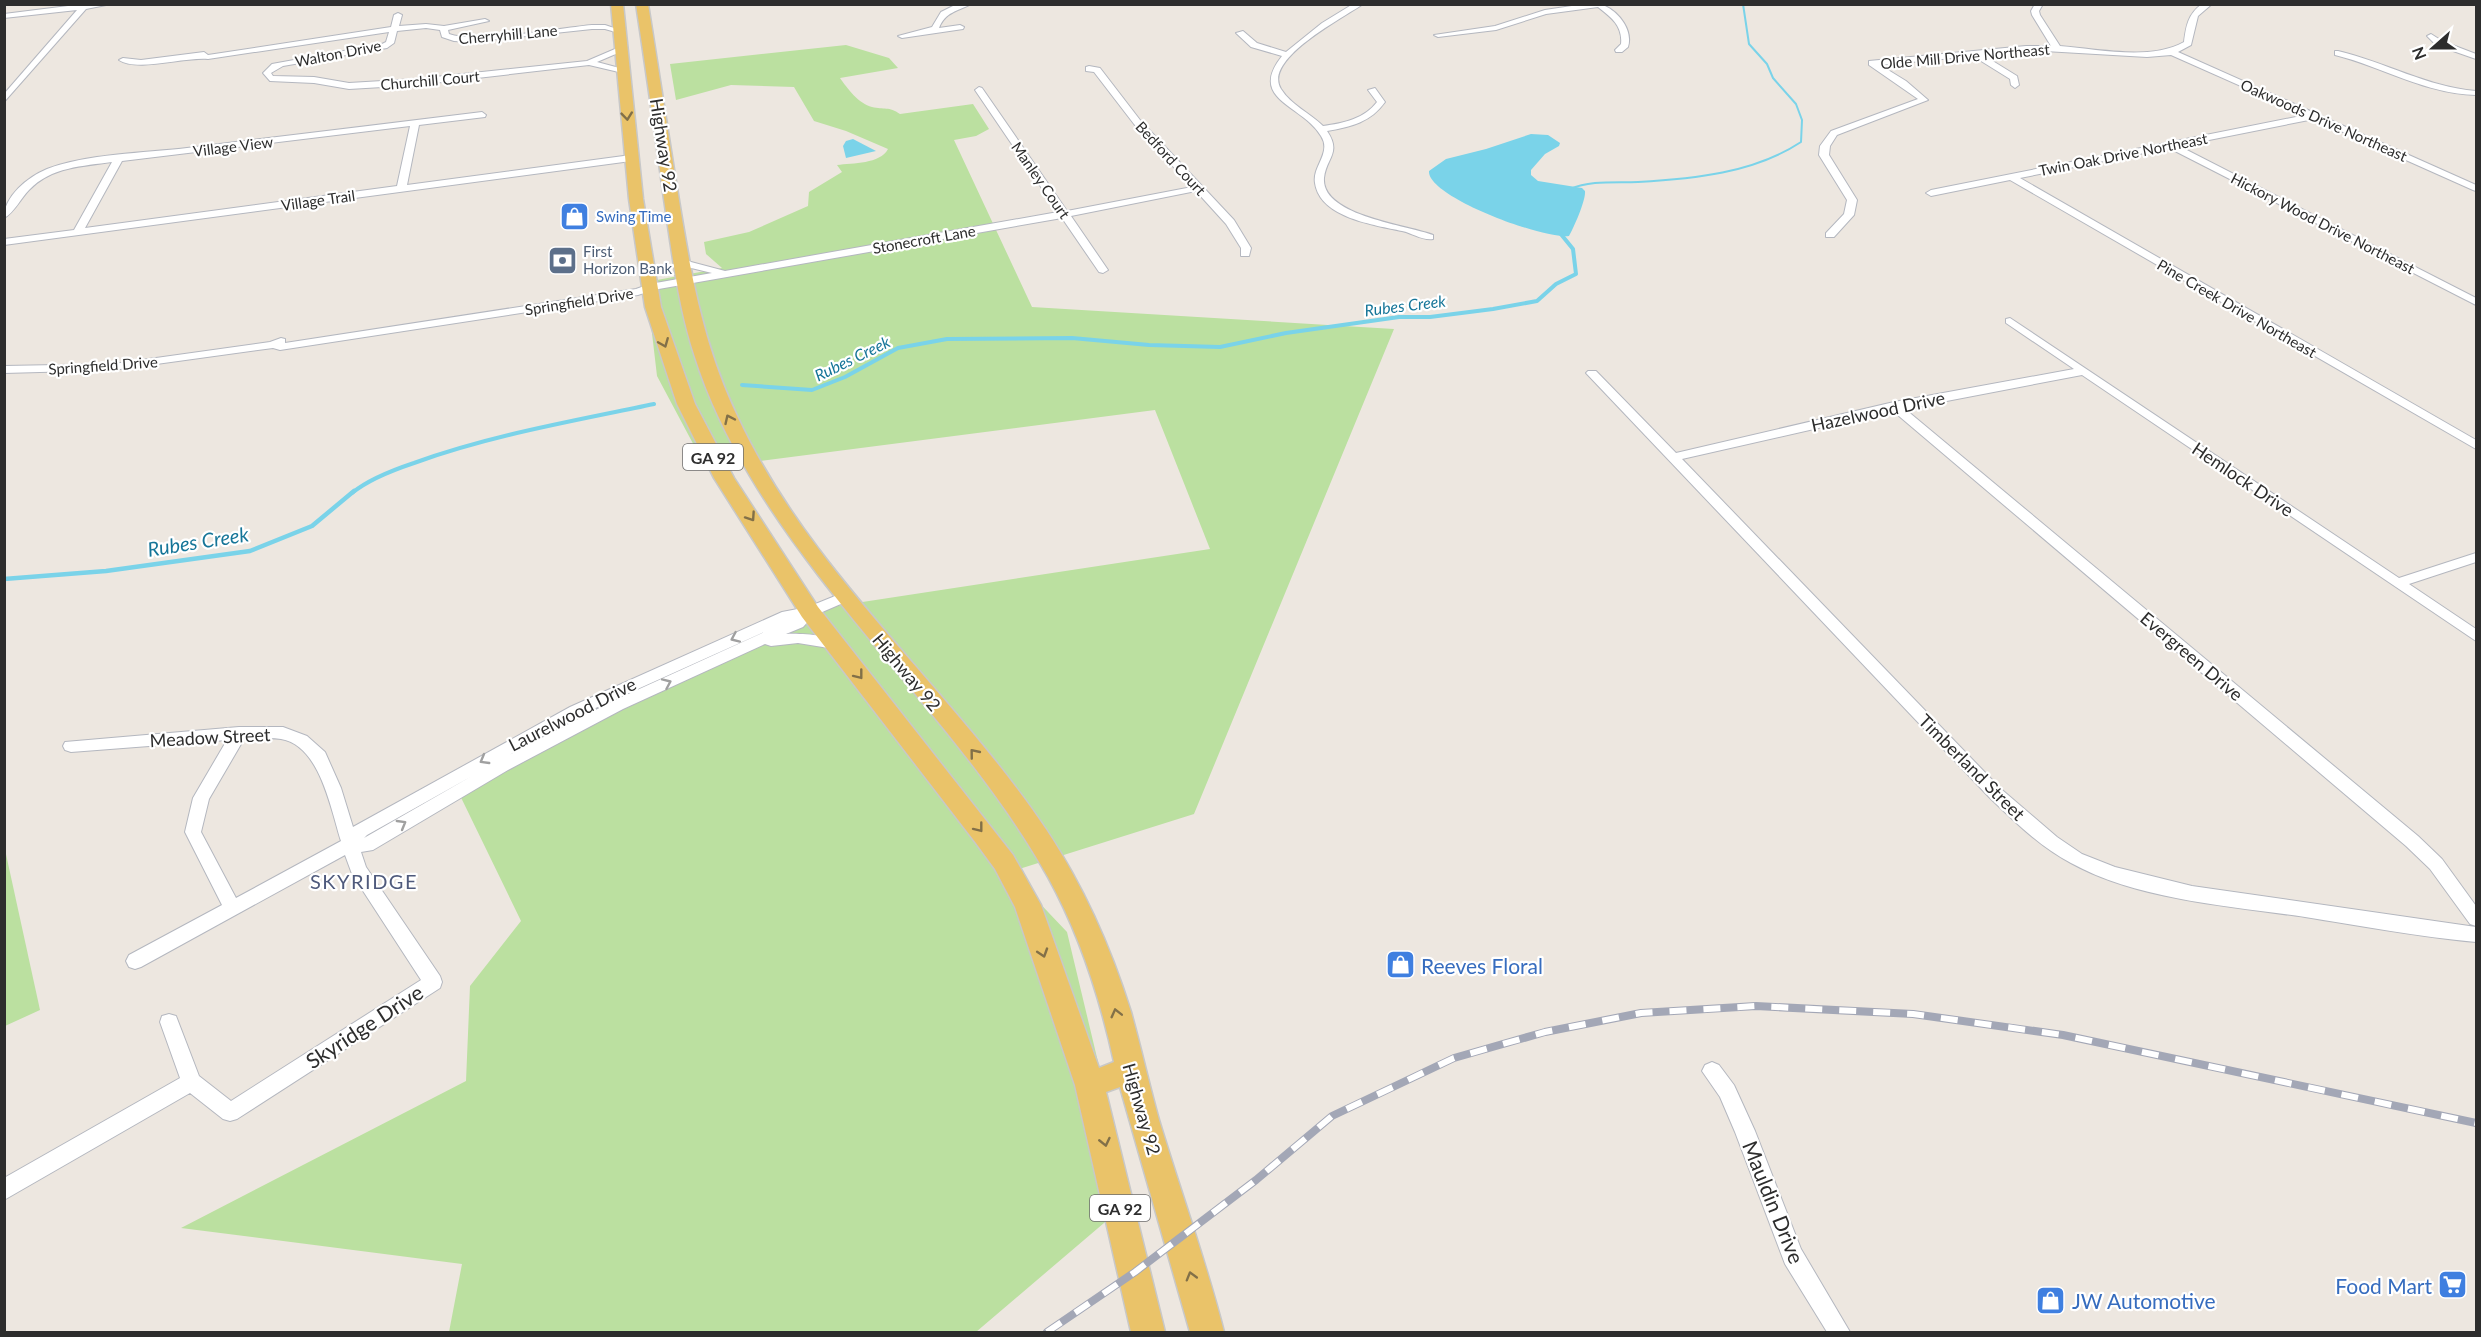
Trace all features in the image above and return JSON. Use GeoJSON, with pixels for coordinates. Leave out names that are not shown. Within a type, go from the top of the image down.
{"type":"FeatureCollection","features":[{"type":"Feature","properties":{"kind":"main road","name":"Highway 92"},"geometry":{"type":"LineString","coordinates":[[642,4],[692,324],[712,382],[751,465],[790,524],[845,597],[1021,810],[1082,916],[1106,981],[1207,1332]]}},
{"type":"Feature","properties":{"kind":"main road","name":"Highway 92"},"geometry":{"type":"LineString","coordinates":[[617,8],[632,158],[653,307],[686,404],[724,478],[810,612],[1004,862],[1028,905],[1090,1085],[1148,1332]]}},
{"type":"Feature","properties":{"kind":"main road"},"geometry":{"type":"LineString","coordinates":[[1090,1085],[1131,1069]]}},
{"type":"Feature","properties":{"kind":"street"},"geometry":{"type":"LineString","coordinates":[[4,16],[82,9],[108,4]]}},
{"type":"Feature","properties":{"kind":"street"},"geometry":{"type":"LineString","coordinates":[[927,32],[935,28],[937,20],[945,11],[968,4]]}},
{"type":"Feature","properties":{"kind":"street"},"geometry":{"type":"LineString","coordinates":[[1360,4],[1334,18],[1287,55],[1276,70],[1273,78],[1275,86],[1282,97],[1321,129],[1328,139],[1329,149],[1318,178],[1321,190],[1327,198],[1337,207],[1364,220],[1406,228],[1429,237]]}},
{"type":"Feature","properties":{"kind":"street"},"geometry":{"type":"LineString","coordinates":[[2039,4],[2035,11],[2036,15],[2057,48]]}},
{"type":"Feature","properties":{"kind":"street"},"geometry":{"type":"LineString","coordinates":[[2172,52],[2188,43],[2193,15],[2209,4]]}},
{"type":"Feature","properties":{"kind":"street"},"geometry":{"type":"LineString","coordinates":[[1438,35],[1496,28],[1545,12],[1598,5],[1615,16],[1625,31],[1627,38],[1625,45],[1619,50]]}},
{"type":"Feature","properties":{"kind":"street"},"geometry":{"type":"LineString","coordinates":[[592,27],[605,23],[617,8]]}},
{"type":"Feature","properties":{"kind":"street"},"geometry":{"type":"LineString","coordinates":[[4,100],[82,9]]}},
{"type":"Feature","properties":{"kind":"street"},"geometry":{"type":"LineString","coordinates":[[484,38],[486,11]]}},
{"type":"Feature","properties":{"kind":"street","name":"Walton Drive"},"geometry":{"type":"LineString","coordinates":[[270,78],[267,73],[275,66],[376,48],[390,43],[398,15]]}},
{"type":"Feature","properties":{"kind":"street"},"geometry":{"type":"LineString","coordinates":[[444,28],[485,21]]}},
{"type":"Feature","properties":{"kind":"street","name":"Cherryhill Lane"},"geometry":{"type":"LineString","coordinates":[[123,60],[141,62],[196,56],[208,57],[433,27],[444,28],[448,38],[484,38],[592,27]]}},
{"type":"Feature","properties":{"kind":"street"},"geometry":{"type":"LineString","coordinates":[[592,27],[605,27],[619,31]]}},
{"type":"Feature","properties":{"kind":"street"},"geometry":{"type":"LineString","coordinates":[[902,36],[960,27]]}},
{"type":"Feature","properties":{"kind":"street"},"geometry":{"type":"LineString","coordinates":[[1240,33],[1254,45],[1287,55]]}},
{"type":"Feature","properties":{"kind":"street"},"geometry":{"type":"LineString","coordinates":[[2431,36],[2439,43],[2476,57]]}},
{"type":"Feature","properties":{"kind":"street"},"geometry":{"type":"LineString","coordinates":[[589,63],[622,48]]}},
{"type":"Feature","properties":{"kind":"street","name":"Olde Mill Drive Northeast"},"geometry":{"type":"LineString","coordinates":[[1830,235],[1849,215],[1852,200],[1824,155],[1825,146],[1834,133],[1924,100],[1872,63],[2026,48],[2057,48],[2133,55],[2172,52]]}},
{"type":"Feature","properties":{"kind":"street","name":"Oakwoods Drive Northeast"},"geometry":{"type":"LineString","coordinates":[[2172,52],[2476,188]]}},
{"type":"Feature","properties":{"kind":"street"},"geometry":{"type":"LineString","coordinates":[[1975,53],[2014,78],[2015,85]]}},
{"type":"Feature","properties":{"kind":"street"},"geometry":{"type":"LineString","coordinates":[[2338,53],[2364,59],[2426,84],[2472,93],[2476,102]]}},
{"type":"Feature","properties":{"kind":"street"},"geometry":{"type":"LineString","coordinates":[[589,63],[623,70]]}},
{"type":"Feature","properties":{"kind":"street","name":"Churchill Court"},"geometry":{"type":"LineString","coordinates":[[270,78],[314,80],[349,86],[389,84],[589,63]]}},
{"type":"Feature","properties":{"kind":"street","name":"Bedford Court"},"geometry":{"type":"LineString","coordinates":[[1089,69],[1097,70],[1137,122],[1230,222],[1246,248],[1245,254]]}},
{"type":"Feature","properties":{"kind":"street","name":"Manley Court"},"geometry":{"type":"LineString","coordinates":[[979,90],[1103,270]]}},
{"type":"Feature","properties":{"kind":"street"},"geometry":{"type":"LineString","coordinates":[[1321,129],[1352,123],[1368,116],[1377,109],[1381,102],[1372,90]]}},
{"type":"Feature","properties":{"kind":"street","name":"Village View"},"geometry":{"type":"LineString","coordinates":[[4,215],[34,178],[74,164],[482,115]]}},
{"type":"Feature","properties":{"kind":"street","name":"Twin Oak Drive Northeast"},"geometry":{"type":"LineString","coordinates":[[1931,193],[2316,116]]}},
{"type":"Feature","properties":{"kind":"street"},"geometry":{"type":"LineString","coordinates":[[401,189],[407,152],[415,123]]}},
{"type":"Feature","properties":{"kind":"street","name":"Hickory Wood Drive Northeast"},"geometry":{"type":"LineString","coordinates":[[2169,145],[2476,302]]}},
{"type":"Feature","properties":{"kind":"street"},"geometry":{"type":"LineString","coordinates":[[78,232],[119,158]]}},
{"type":"Feature","properties":{"kind":"street","name":"Village Trail"},"geometry":{"type":"LineString","coordinates":[[4,242],[632,158]]}},
{"type":"Feature","properties":{"kind":"street","name":"Pine Creek Drive Northeast"},"geometry":{"type":"LineString","coordinates":[[2011,177],[2476,445]]}},
{"type":"Feature","properties":{"kind":"street","name":"Stonecroft Lane"},"geometry":{"type":"LineString","coordinates":[[650,287],[1066,214],[1199,188]]}},
{"type":"Feature","properties":{"kind":"street"},"geometry":{"type":"LineString","coordinates":[[681,259],[687,264],[700,268],[733,273]]}},
{"type":"Feature","properties":{"kind":"street","name":"Springfield Drive"},"geometry":{"type":"LineString","coordinates":[[273,345],[282,341],[637,286],[650,287]]}},
{"type":"Feature","properties":{"kind":"street","name":"Springfield Drive"},"geometry":{"type":"LineString","coordinates":[[4,370],[113,367],[273,345],[280,346],[638,292],[650,287]]}},
{"type":"Feature","properties":{"kind":"street"},"geometry":{"type":"LineString","coordinates":[[600,298],[637,300],[653,307]]}},
{"type":"Feature","properties":{"kind":"street","name":"Hemlock Drive"},"geometry":{"type":"LineString","coordinates":[[2010,321],[2476,636]]}},
{"type":"Feature","properties":{"kind":"street","name":"Hazelwood Drive"},"geometry":{"type":"LineString","coordinates":[[1673,457],[1894,406],[2084,372]]}},
{"type":"Feature","properties":{"kind":"street","name":"Timberland Street"},"geometry":{"type":"LineString","coordinates":[[1592,373],[1995,793],[2026,822],[2058,847],[2088,864],[2120,876],[2158,885],[2476,935]]}},
{"type":"Feature","properties":{"kind":"street","name":"Evergreen Drive"},"geometry":{"type":"LineString","coordinates":[[1894,406],[2412,841],[2436,864],[2476,919]]}},
{"type":"Feature","properties":{"kind":"street"},"geometry":{"type":"LineString","coordinates":[[2398,583],[2476,557]]}},
{"type":"Feature","properties":{"kind":"street","name":"Laurelwood Drive"},"geometry":{"type":"LineString","coordinates":[[135,961],[349,845],[361,830],[575,711],[787,615],[810,612],[845,597]]}},
{"type":"Feature","properties":{"kind":"street","name":"Laurelwood Drive"},"geometry":{"type":"LineString","coordinates":[[349,845],[367,845],[502,766],[608,711],[798,623],[810,612]]}},
{"type":"Feature","properties":{"kind":"street","name":"Laurelwood Drive"},"geometry":{"type":"LineString","coordinates":[[751,646],[789,638],[835,644]]}},
{"type":"Feature","properties":{"kind":"street"},"geometry":{"type":"LineString","coordinates":[[232,908],[193,832],[201,798],[239,733]]}},
{"type":"Feature","properties":{"kind":"street","name":"Meadow Street"},"geometry":{"type":"LineString","coordinates":[[71,746],[239,733],[283,733],[301,740],[319,756],[333,788],[349,845]]}},
{"type":"Feature","properties":{"kind":"street","name":"Skyridge Drive"},"geometry":{"type":"LineString","coordinates":[[192,1082],[230,1112],[433,982],[358,869],[349,845]]}},
{"type":"Feature","properties":{"kind":"street"},"geometry":{"type":"LineString","coordinates":[[4,1190],[192,1082],[169,1022]]}},
{"type":"Feature","properties":{"kind":"street","name":"Mauldin Drive"},"geometry":{"type":"LineString","coordinates":[[1712,1071],[1727,1091],[1745,1131],[1793,1256],[1839,1332]]}},
{"type":"Feature","properties":{"kind":"green space"},"geometry":{"type":"Polygon","coordinates":[[[846,45],[889,58],[898,68],[840,78],[862,103],[900,114],[973,104],[989,129],[976,136],[954,140],[1032,307],[1394,329],[1194,814],[1010,872],[1067,932],[1131,1200],[976,1332],[449,1332],[462,1264],[181,1228],[466,1081],[470,986],[521,921],[452,779],[810,610],[1210,549],[1155,410],[706,468],[657,376],[646,282],[722,268],[706,254],[704,242],[749,232],[808,206],[809,192],[842,172],[837,165],[873,160],[879,158],[888,149],[846,131],[814,121],[794,87],[731,85],[676,100],[670,64],[846,45]]]}},
{"type":"Feature","properties":{"kind":"green space"},"geometry":{"type":"Polygon","coordinates":[[[4,845],[40,1010],[5,1026],[4,1026],[4,845]]]}},
{"type":"Feature","properties":{"kind":"water"},"geometry":{"type":"Polygon","coordinates":[[[1531,134],[1548,135],[1560,143],[1559,146],[1545,154],[1531,170],[1531,175],[1538,181],[1582,188],[1585,191],[1582,207],[1569,236],[1537,231],[1514,224],[1466,204],[1447,193],[1433,181],[1429,171],[1446,159],[1531,134]]]}},
{"type":"Feature","properties":{"kind":"water"},"geometry":{"type":"Polygon","coordinates":[[[853,139],[876,151],[846,158],[843,146],[846,141],[853,139]]]}},
{"type":"Feature","properties":{"kind":"waterway","name":"Rubes Creek"},"geometry":{"type":"LineString","coordinates":[[1570,189],[1595,183],[1659,181],[1722,172],[1763,161],[1801,142],[1802,120],[1796,104],[1773,78],[1767,64],[1749,44],[1743,4]]}},
{"type":"Feature","properties":{"kind":"waterway","name":"Rubes Creek"},"geometry":{"type":"LineString","coordinates":[[742,385],[812,390],[845,377],[898,348],[947,339],[1072,338],[1149,345],[1220,347],[1286,333],[1399,317],[1430,317],[1493,309],[1537,301],[1556,284],[1576,274],[1573,249],[1560,233]]}},
{"type":"Feature","properties":{"kind":"waterway","name":"Rubes Creek"},"geometry":{"type":"LineString","coordinates":[[352,493],[366,483],[390,472],[473,444],[654,404]]}},
{"type":"Feature","properties":{"kind":"waterway","name":"Rubes Creek"},"geometry":{"type":"LineString","coordinates":[[4,579],[106,571],[250,551],[312,526],[354,491]]}},
{"type":"Feature","properties":{"kind":"railway"},"geometry":{"type":"LineString","coordinates":[[1047,1332],[1135,1272],[1256,1180],[1332,1116],[1454,1058],[1545,1032],[1641,1013],[1756,1006],[1913,1014],[2063,1035],[2476,1123]]}},
{"type":"Feature","properties":{"kind":"place","name":"Swing Time"},"geometry":{"type":"Point","coordinates":[575,216]}},
{"type":"Feature","properties":{"kind":"place","name":"First Horizon Bank"},"geometry":{"type":"Point","coordinates":[562,260]}},
{"type":"Feature","properties":{"kind":"place","name":"Reeves Floral"},"geometry":{"type":"Point","coordinates":[1400,965]}},
{"type":"Feature","properties":{"kind":"place","name":"Food Mart"},"geometry":{"type":"Point","coordinates":[2453,1285]}},
{"type":"Feature","properties":{"kind":"place","name":"JW Automotive"},"geometry":{"type":"Point","coordinates":[2051,1300]}},
{"type":"Feature","properties":{"kind":"district","name":"SKYRIDGE"},"geometry":{"type":"Point","coordinates":[364,881]}}]}
